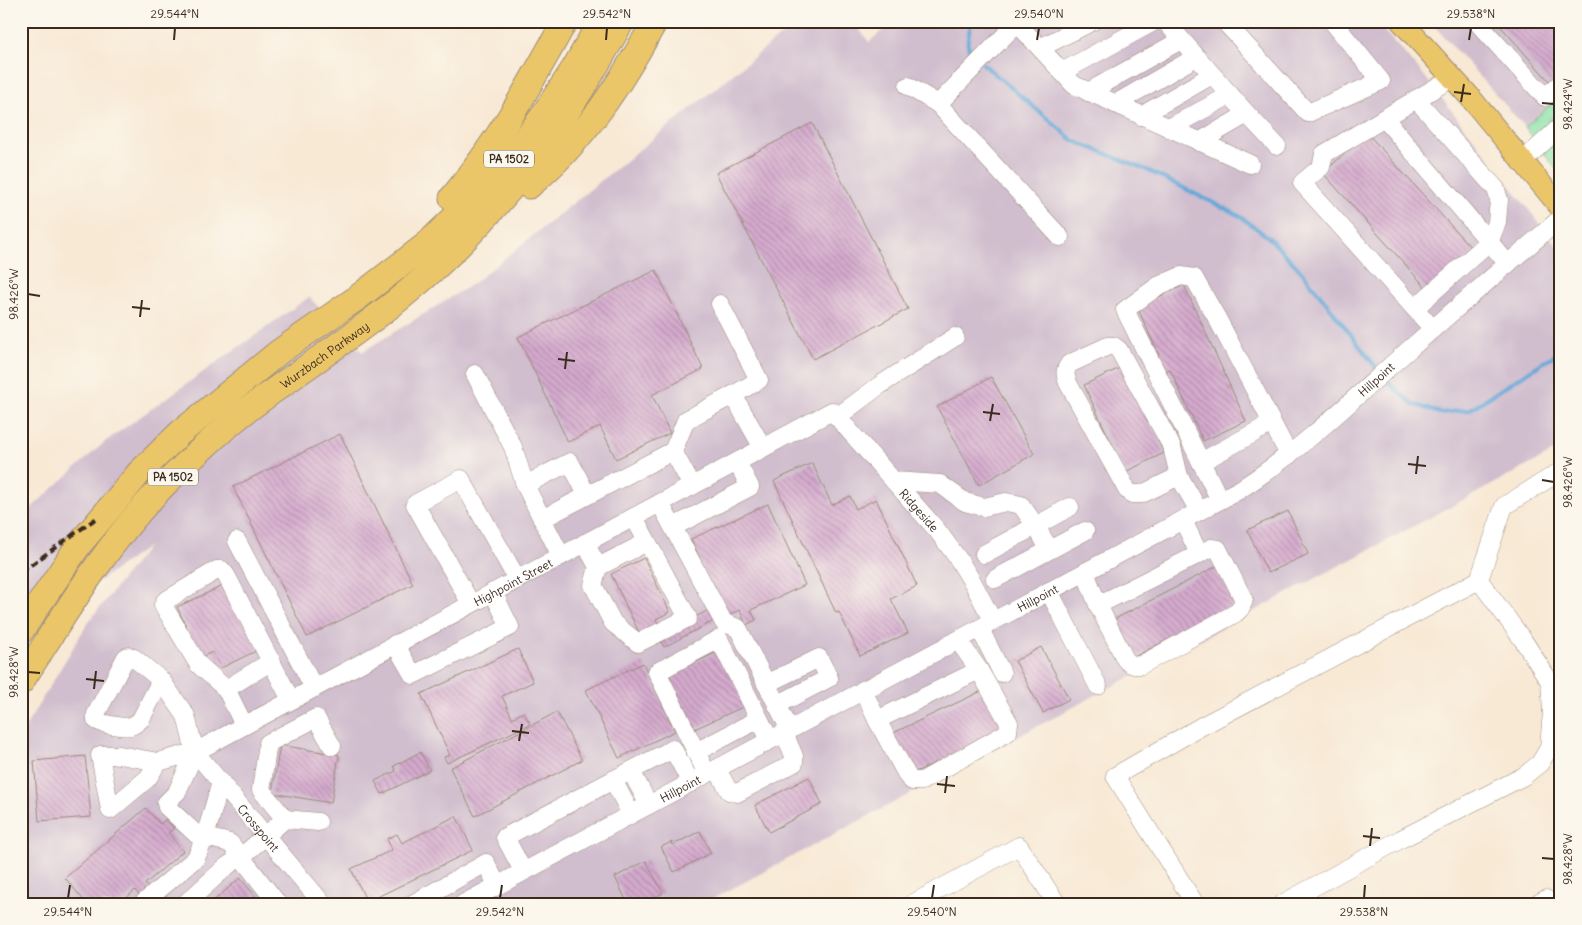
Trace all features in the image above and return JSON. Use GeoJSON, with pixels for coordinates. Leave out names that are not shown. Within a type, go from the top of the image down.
{"type":"FeatureCollection","features":[{"type":"Feature","properties":{"kind":"highway"},"geometry":{"type":"LineString","coordinates":[[390,273],[471,176],[519,106],[565,21]]}},
{"type":"Feature","properties":{"kind":"highway","name":"PA 1502"},"geometry":{"type":"LineString","coordinates":[[21,631],[78,546],[139,473],[180,432],[279,352],[356,298],[426,245],[452,220],[514,154],[542,117],[575,67],[601,21]]}},
{"type":"Feature","properties":{"kind":"highway","name":"Wurzbach Parkway"},"geometry":{"type":"LineString","coordinates":[[21,682],[90,576],[125,530],[163,486],[207,444],[245,412],[374,320],[440,264],[470,235],[528,168],[559,126],[591,77],[622,21]]}},
{"type":"Feature","properties":{"kind":"highway"},"geometry":{"type":"LineString","coordinates":[[470,235],[536,180],[580,136],[600,112],[631,66],[654,21]]}},
{"type":"Feature","properties":{"kind":"main road"},"geometry":{"type":"LineString","coordinates":[[1401,21],[1452,78],[1561,208]]}},
{"type":"Feature","properties":{"kind":"street"},"geometry":{"type":"LineString","coordinates":[[1040,48],[1093,21]]}},
{"type":"Feature","properties":{"kind":"street"},"geometry":{"type":"LineString","coordinates":[[1062,72],[1155,21]]}},
{"type":"Feature","properties":{"kind":"street"},"geometry":{"type":"LineString","coordinates":[[1165,21],[1277,146]]}},
{"type":"Feature","properties":{"kind":"street"},"geometry":{"type":"LineString","coordinates":[[1224,21],[1308,113],[1381,81],[1332,21]]}},
{"type":"Feature","properties":{"kind":"street"},"geometry":{"type":"LineString","coordinates":[[1476,21],[1545,97],[1561,83]]}},
{"type":"Feature","properties":{"kind":"street"},"geometry":{"type":"LineString","coordinates":[[938,104],[1018,22],[1074,85],[1250,164]]}},
{"type":"Feature","properties":{"kind":"street"},"geometry":{"type":"LineString","coordinates":[[1088,92],[1181,40]]}},
{"type":"Feature","properties":{"kind":"street"},"geometry":{"type":"LineString","coordinates":[[1115,104],[1196,57]]}},
{"type":"Feature","properties":{"kind":"street"},"geometry":{"type":"LineString","coordinates":[[1141,116],[1212,75]]}},
{"type":"Feature","properties":{"kind":"street"},"geometry":{"type":"LineString","coordinates":[[1433,329],[1302,182],[1321,167],[1324,154],[1452,78]]}},
{"type":"Feature","properties":{"kind":"street"},"geometry":{"type":"LineString","coordinates":[[908,86],[938,104],[1060,237]]}},
{"type":"Feature","properties":{"kind":"street"},"geometry":{"type":"LineString","coordinates":[[1169,128],[1230,95]]}},
{"type":"Feature","properties":{"kind":"street"},"geometry":{"type":"LineString","coordinates":[[1414,308],[1490,241],[1497,222],[1499,200],[1496,190],[1416,99]]}},
{"type":"Feature","properties":{"kind":"street"},"geometry":{"type":"LineString","coordinates":[[1199,142],[1247,114]]}},
{"type":"Feature","properties":{"kind":"street"},"geometry":{"type":"LineString","coordinates":[[1384,118],[1508,264]]}},
{"type":"Feature","properties":{"kind":"street"},"geometry":{"type":"LineString","coordinates":[[1523,161],[1561,126]]}},
{"type":"Feature","properties":{"kind":"street","name":"Hillpoint"},"geometry":{"type":"LineString","coordinates":[[463,904],[1183,520],[1259,477],[1289,455],[1346,407],[1561,218]]}},
{"type":"Feature","properties":{"kind":"street"},"geometry":{"type":"LineString","coordinates":[[1220,500],[1125,310],[1158,286],[1181,276],[1194,278],[1289,455]]}},
{"type":"Feature","properties":{"kind":"street"},"geometry":{"type":"LineString","coordinates":[[542,519],[673,451],[686,420],[759,380],[720,304]]}},
{"type":"Feature","properties":{"kind":"street","name":"Highpoint Street"},"geometry":{"type":"LineString","coordinates":[[158,762],[195,752],[763,448],[834,414],[956,337]]}},
{"type":"Feature","properties":{"kind":"street"},"geometry":{"type":"LineString","coordinates":[[1179,476],[1142,494],[1132,494],[1127,490],[1068,383],[1065,369],[1069,364],[1108,346],[1114,346],[1119,350],[1172,448],[1179,476],[1199,511]]}},
{"type":"Feature","properties":{"kind":"street"},"geometry":{"type":"LineString","coordinates":[[475,374],[513,446],[525,485],[561,556]]}},
{"type":"Feature","properties":{"kind":"street"},"geometry":{"type":"LineString","coordinates":[[733,394],[763,448]]}},
{"type":"Feature","properties":{"kind":"street","name":"Ridgeside"},"geometry":{"type":"LineString","coordinates":[[834,414],[936,530],[959,560],[987,625],[1002,673]]}},
{"type":"Feature","properties":{"kind":"street"},"geometry":{"type":"LineString","coordinates":[[1201,462],[1272,423]]}},
{"type":"Feature","properties":{"kind":"street"},"geometry":{"type":"LineString","coordinates":[[673,451],[692,486]]}},
{"type":"Feature","properties":{"kind":"street"},"geometry":{"type":"LineString","coordinates":[[525,485],[570,462],[587,495]]}},
{"type":"Feature","properties":{"kind":"street"},"geometry":{"type":"LineString","coordinates":[[673,527],[750,487],[737,462]]}},
{"type":"Feature","properties":{"kind":"street"},"geometry":{"type":"LineString","coordinates":[[1195,904],[1115,776],[1200,727],[1479,580],[1504,506],[1561,471]]}},
{"type":"Feature","properties":{"kind":"street"},"geometry":{"type":"LineString","coordinates":[[471,604],[415,504],[461,478],[517,579]]}},
{"type":"Feature","properties":{"kind":"street"},"geometry":{"type":"LineString","coordinates":[[894,482],[940,484],[965,502],[984,507],[1006,502],[1021,505],[1049,549]]}},
{"type":"Feature","properties":{"kind":"street"},"geometry":{"type":"LineString","coordinates":[[660,503],[724,623],[738,628],[777,705],[781,734],[794,756],[794,763],[737,792],[729,791],[696,752],[657,672],[719,639],[759,719],[781,734]]}},
{"type":"Feature","properties":{"kind":"street"},"geometry":{"type":"LineString","coordinates":[[984,554],[1070,507]]}},
{"type":"Feature","properties":{"kind":"street"},"geometry":{"type":"LineString","coordinates":[[586,542],[598,567],[593,585],[613,623],[638,643],[688,618],[634,517]]}},
{"type":"Feature","properties":{"kind":"street"},"geometry":{"type":"LineString","coordinates":[[1183,520],[1199,554]]}},
{"type":"Feature","properties":{"kind":"street"},"geometry":{"type":"LineString","coordinates":[[995,579],[1085,530]]}},
{"type":"Feature","properties":{"kind":"street"},"geometry":{"type":"LineString","coordinates":[[238,541],[314,688]]}},
{"type":"Feature","properties":{"kind":"street"},"geometry":{"type":"LineString","coordinates":[[598,567],[647,542]]}},
{"type":"Feature","properties":{"kind":"street"},"geometry":{"type":"LineString","coordinates":[[1085,572],[1098,604],[1125,659],[1135,666],[1142,665],[1236,613],[1244,600],[1218,549],[1211,548],[1098,604]]}},
{"type":"Feature","properties":{"kind":"street"},"geometry":{"type":"LineString","coordinates":[[244,725],[226,689],[198,664],[163,605],[165,601],[217,570],[222,570],[231,582],[291,700]]}},
{"type":"Feature","properties":{"kind":"street"},"geometry":{"type":"LineString","coordinates":[[1282,904],[1401,839],[1524,776],[1540,763],[1549,748],[1552,711],[1550,682],[1479,580]]}},
{"type":"Feature","properties":{"kind":"street"},"geometry":{"type":"LineString","coordinates":[[1050,591],[1098,686]]}},
{"type":"Feature","properties":{"kind":"street"},"geometry":{"type":"LineString","coordinates":[[395,644],[413,675],[510,626],[493,592]]}},
{"type":"Feature","properties":{"kind":"street"},"geometry":{"type":"LineString","coordinates":[[863,690],[908,777],[912,780],[922,781],[1008,732],[1009,722],[979,670],[958,640]]}},
{"type":"Feature","properties":{"kind":"street"},"geometry":{"type":"LineString","coordinates":[[766,684],[818,658],[829,678],[777,705]]}},
{"type":"Feature","properties":{"kind":"street"},"geometry":{"type":"LineString","coordinates":[[226,689],[272,661]]}},
{"type":"Feature","properties":{"kind":"street"},"geometry":{"type":"LineString","coordinates":[[877,720],[979,670]]}},
{"type":"Feature","properties":{"kind":"street"},"geometry":{"type":"LineString","coordinates":[[161,680],[186,716],[195,752],[177,792],[166,803],[167,807],[197,835],[230,843],[278,904]]}},
{"type":"Feature","properties":{"kind":"street"},"geometry":{"type":"LineString","coordinates":[[285,819],[261,790],[268,742],[316,718],[332,746]]}},
{"type":"Feature","properties":{"kind":"street"},"geometry":{"type":"LineString","coordinates":[[696,752],[759,719]]}},
{"type":"Feature","properties":{"kind":"street"},"geometry":{"type":"LineString","coordinates":[[523,871],[505,837],[613,780],[673,749],[691,783]]}},
{"type":"Feature","properties":{"kind":"street","name":"Crosspoint"},"geometry":{"type":"LineString","coordinates":[[195,752],[323,904]]}},
{"type":"Feature","properties":{"kind":"street"},"geometry":{"type":"LineString","coordinates":[[631,771],[649,805]]}},
{"type":"Feature","properties":{"kind":"street"},"geometry":{"type":"LineString","coordinates":[[613,780],[631,814]]}},
{"type":"Feature","properties":{"kind":"street"},"geometry":{"type":"LineString","coordinates":[[142,904],[196,858],[221,782]]}},
{"type":"Feature","properties":{"kind":"street"},"geometry":{"type":"LineString","coordinates":[[185,904],[227,866],[241,857],[285,819],[318,822]]}},
{"type":"Feature","properties":{"kind":"street"},"geometry":{"type":"LineString","coordinates":[[912,904],[1019,846],[1058,904]]}},
{"type":"Feature","properties":{"kind":"street"},"geometry":{"type":"LineString","coordinates":[[412,904],[486,863],[497,885]]}},
{"type":"Feature","properties":{"kind":"shaded area"},"geometry":{"type":"Polygon","coordinates":[[[799,21],[853,21],[869,42],[894,21],[1375,21],[1422,73],[1561,251],[1561,448],[703,904],[21,904],[21,734],[89,621],[149,546],[21,636],[21,517],[106,441],[309,297],[362,352],[474,283],[799,21]]]}},
{"type":"Feature","properties":{"kind":"shaded area"},"geometry":{"type":"Polygon","coordinates":[[[1430,21],[1561,21],[1561,96],[1525,127],[1430,21]]]}},
{"type":"Feature","properties":{"kind":"green space"},"geometry":{"type":"Polygon","coordinates":[[[1561,96],[1561,176],[1525,127],[1561,96]]]}},
{"type":"Feature","properties":{"kind":"building"},"geometry":{"type":"Polygon","coordinates":[[[1496,21],[1561,21],[1561,73],[1550,82],[1496,21]]]}},
{"type":"Feature","properties":{"kind":"building"},"geometry":{"type":"Polygon","coordinates":[[[812,123],[908,309],[813,359],[716,173],[812,123]]]}},
{"type":"Feature","properties":{"kind":"building"},"geometry":{"type":"Polygon","coordinates":[[[1367,133],[1474,251],[1429,291],[1323,173],[1367,133]]]}},
{"type":"Feature","properties":{"kind":"building"},"geometry":{"type":"Polygon","coordinates":[[[656,270],[703,369],[652,395],[670,433],[616,459],[600,426],[568,442],[518,337],[656,270]]]}},
{"type":"Feature","properties":{"kind":"building"},"geometry":{"type":"Polygon","coordinates":[[[1184,285],[1246,421],[1203,441],[1170,369],[1161,373],[1154,357],[1159,355],[1137,307],[1184,285]]]}},
{"type":"Feature","properties":{"kind":"building"},"geometry":{"type":"Polygon","coordinates":[[[1124,366],[1164,453],[1125,472],[1084,385],[1124,366]]]}},
{"type":"Feature","properties":{"kind":"building"},"geometry":{"type":"Polygon","coordinates":[[[991,377],[1034,454],[979,485],[937,407],[991,377]]]}},
{"type":"Feature","properties":{"kind":"building"},"geometry":{"type":"Polygon","coordinates":[[[340,434],[413,584],[307,637],[233,487],[340,434]]]}},
{"type":"Feature","properties":{"kind":"building"},"geometry":{"type":"Polygon","coordinates":[[[812,463],[832,505],[850,496],[856,509],[876,499],[917,586],[891,599],[908,633],[860,656],[839,612],[836,613],[774,481],[812,463]]]}},
{"type":"Feature","properties":{"kind":"building"},"geometry":{"type":"Polygon","coordinates":[[[768,504],[805,585],[751,610],[756,620],[746,625],[740,610],[726,616],[691,539],[768,504]]]}},
{"type":"Feature","properties":{"kind":"building"},"geometry":{"type":"Polygon","coordinates":[[[1288,511],[1308,554],[1268,573],[1247,530],[1288,511]]]}},
{"type":"Feature","properties":{"kind":"building"},"geometry":{"type":"Polygon","coordinates":[[[644,558],[670,612],[656,619],[660,628],[641,637],[611,574],[644,558]]]}},
{"type":"Feature","properties":{"kind":"building"},"geometry":{"type":"Polygon","coordinates":[[[1219,565],[1239,603],[1132,658],[1113,620],[1219,565]]]}},
{"type":"Feature","properties":{"kind":"building"},"geometry":{"type":"Polygon","coordinates":[[[227,584],[258,650],[221,668],[213,652],[201,657],[177,607],[227,584]]]}},
{"type":"Feature","properties":{"kind":"building"},"geometry":{"type":"Polygon","coordinates":[[[711,609],[717,619],[664,647],[658,636],[711,609]]]}},
{"type":"Feature","properties":{"kind":"building"},"geometry":{"type":"Polygon","coordinates":[[[1041,647],[1069,699],[1043,713],[1015,661],[1041,647]]]}},
{"type":"Feature","properties":{"kind":"building"},"geometry":{"type":"Polygon","coordinates":[[[518,649],[533,682],[502,696],[512,718],[524,712],[530,724],[447,763],[444,757],[450,755],[421,694],[518,649]]]}},
{"type":"Feature","properties":{"kind":"building"},"geometry":{"type":"Polygon","coordinates":[[[720,651],[745,706],[690,731],[666,676],[720,651]]]}},
{"type":"Feature","properties":{"kind":"building"},"geometry":{"type":"Polygon","coordinates":[[[643,663],[675,731],[619,758],[586,690],[643,663]]]}},
{"type":"Feature","properties":{"kind":"building"},"geometry":{"type":"Polygon","coordinates":[[[986,689],[1005,730],[911,774],[891,734],[986,689]]]}},
{"type":"Feature","properties":{"kind":"building"},"geometry":{"type":"Polygon","coordinates":[[[557,712],[582,760],[475,816],[450,768],[557,712]]]}},
{"type":"Feature","properties":{"kind":"building"},"geometry":{"type":"Polygon","coordinates":[[[280,745],[339,755],[331,803],[272,793],[280,745]]]}},
{"type":"Feature","properties":{"kind":"building"},"geometry":{"type":"Polygon","coordinates":[[[420,752],[430,770],[382,794],[375,781],[396,771],[394,766],[420,752]]]}},
{"type":"Feature","properties":{"kind":"building"},"geometry":{"type":"Polygon","coordinates":[[[85,756],[91,817],[39,821],[34,761],[85,756]]]}},
{"type":"Feature","properties":{"kind":"building"},"geometry":{"type":"Polygon","coordinates":[[[809,777],[822,804],[769,832],[755,805],[809,777]]]}},
{"type":"Feature","properties":{"kind":"building"},"geometry":{"type":"Polygon","coordinates":[[[146,808],[160,824],[166,819],[174,828],[168,833],[183,851],[145,884],[151,892],[142,899],[135,890],[120,904],[87,904],[65,878],[146,808]]]}},
{"type":"Feature","properties":{"kind":"building"},"geometry":{"type":"Polygon","coordinates":[[[456,816],[473,850],[367,902],[351,869],[392,850],[387,839],[397,834],[402,843],[456,816]]]}},
{"type":"Feature","properties":{"kind":"building"},"geometry":{"type":"Polygon","coordinates":[[[700,831],[711,853],[674,872],[661,847],[672,842],[673,845],[700,831]]]}},
{"type":"Feature","properties":{"kind":"building"},"geometry":{"type":"Polygon","coordinates":[[[646,861],[663,893],[642,904],[628,904],[615,877],[646,861]]]}},
{"type":"Feature","properties":{"kind":"building"},"geometry":{"type":"Polygon","coordinates":[[[240,878],[262,904],[210,904],[240,878]]]}},
{"type":"Feature","properties":{"kind":"waterway"},"geometry":{"type":"LineString","coordinates":[[972,21],[968,45],[976,58]]}},
{"type":"Feature","properties":{"kind":"waterway"},"geometry":{"type":"LineString","coordinates":[[983,64],[1074,141],[1147,170],[1238,215],[1268,237],[1303,273],[1379,371]]}},
{"type":"Feature","properties":{"kind":"waterway"},"geometry":{"type":"LineString","coordinates":[[1385,378],[1413,404],[1440,413],[1469,410],[1561,351]]}},
{"type":"Feature","properties":{"kind":"railway"},"geometry":{"type":"LineString","coordinates":[[21,572],[98,517]]}}]}
